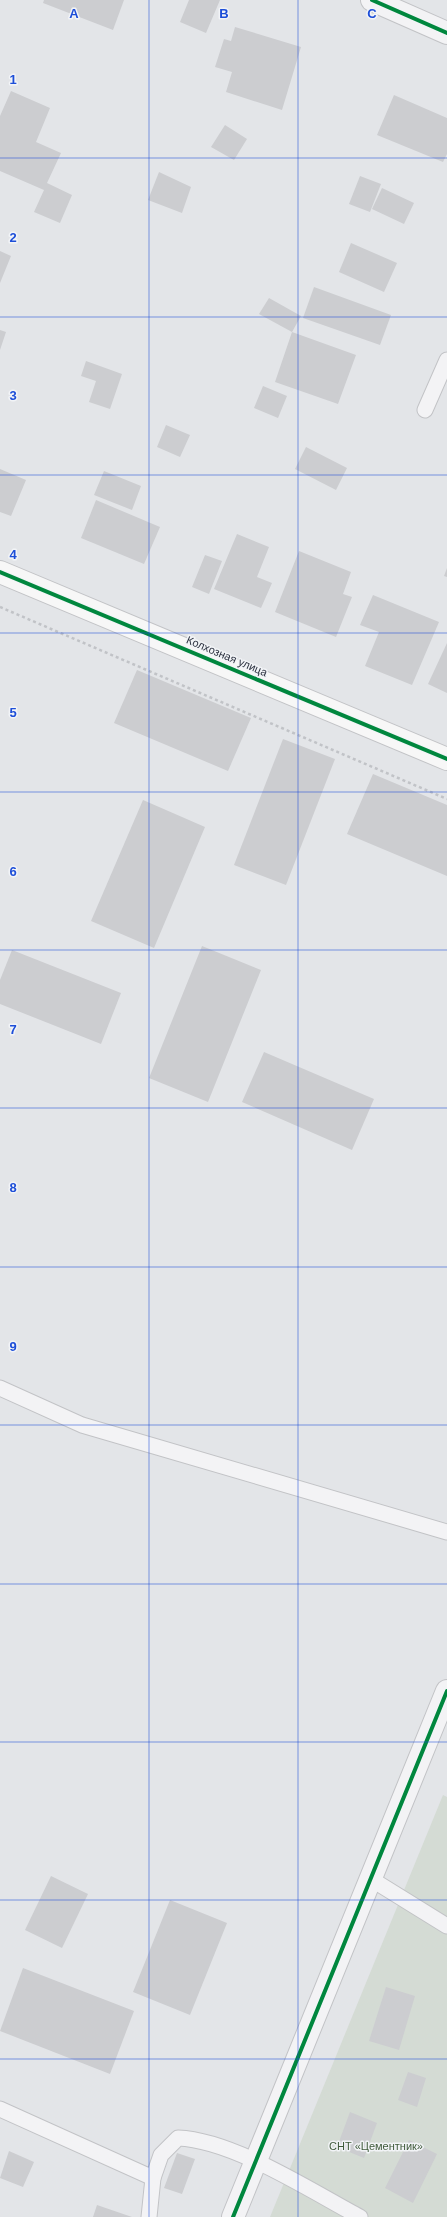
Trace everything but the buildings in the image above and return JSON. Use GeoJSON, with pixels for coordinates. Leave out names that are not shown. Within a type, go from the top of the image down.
{"type":"FeatureCollection","features":[{"type":"Feature","properties":{"kind":"street"},"geometry":{"type":"LineString","coordinates":[[372,0],[447,33]]}},
{"type":"Feature","properties":{"kind":"street","name":"Колхозная улица"},"geometry":{"type":"LineString","coordinates":[[0,572],[447,759]]}},
{"type":"Feature","properties":{"kind":"street"},"geometry":{"type":"LineString","coordinates":[[233,2217],[447,1691]]}},
{"type":"Feature","properties":{"kind":"lane"},"geometry":{"type":"LineString","coordinates":[[425,410],[447,360]]}},
{"type":"Feature","properties":{"kind":"lane"},"geometry":{"type":"LineString","coordinates":[[0,1388],[82,1425],[447,1532]]}},
{"type":"Feature","properties":{"kind":"lane"},"geometry":{"type":"LineString","coordinates":[[371,1879],[447,1926]]}},
{"type":"Feature","properties":{"kind":"lane"},"geometry":{"type":"LineString","coordinates":[[0,2110],[153,2178]]}},
{"type":"Feature","properties":{"kind":"lane"},"geometry":{"type":"LineString","coordinates":[[149,2217],[153,2178],[161,2155],[178,2138],[196,2138],[256,2161],[360,2217]]}},
{"type":"Feature","properties":{"kind":"path"},"geometry":{"type":"LineString","coordinates":[[0,606],[447,799]]}},
{"type":"Feature","properties":{"kind":"green space","name":"СНТ «Цементник»"},"geometry":{"type":"Polygon","coordinates":[[[443,1795],[447,1797],[447,2217],[270,2217],[443,1795]]]}},
{"type":"Feature","properties":{"kind":"cycle path"},"geometry":{"type":"LineString","coordinates":[[372,0],[447,33]]}},
{"type":"Feature","properties":{"kind":"cycle path"},"geometry":{"type":"LineString","coordinates":[[0,572],[447,759]]}},
{"type":"Feature","properties":{"kind":"cycle path"},"geometry":{"type":"LineString","coordinates":[[233,2217],[447,1691]]}}]}
